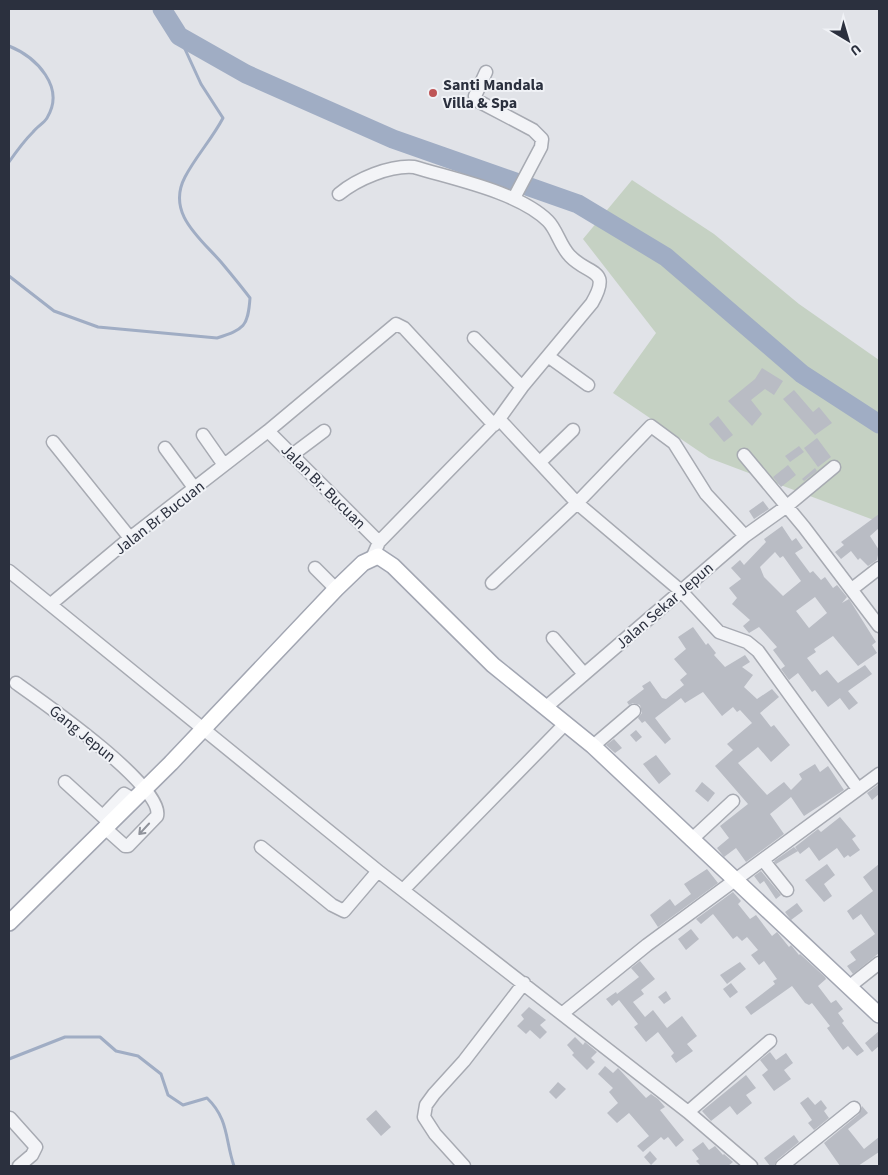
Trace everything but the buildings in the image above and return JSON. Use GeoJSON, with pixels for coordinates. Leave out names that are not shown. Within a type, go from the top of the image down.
{"type":"FeatureCollection","features":[{"type":"Feature","properties":{"kind":"main road"},"geometry":{"type":"LineString","coordinates":[[9,923],[107,823],[139,795],[336,589],[373,556],[382,557],[387,560],[493,665],[593,746],[734,881],[878,1012]]}},
{"type":"Feature","properties":{"kind":"street"},"geometry":{"type":"LineString","coordinates":[[486,72],[475,96],[476,100],[533,130],[542,139],[515,196]]}},
{"type":"Feature","properties":{"kind":"street"},"geometry":{"type":"LineString","coordinates":[[339,194],[357,182],[403,166],[414,167],[515,196],[548,221],[571,258],[596,274],[601,282],[592,303],[522,388],[497,422],[379,542],[373,556]]}},
{"type":"Feature","properties":{"kind":"street","name":"Jalan Br Bucuan"},"geometry":{"type":"LineString","coordinates":[[51,604],[130,538],[268,431],[393,325],[398,324],[497,422]]}},
{"type":"Feature","properties":{"kind":"street"},"geometry":{"type":"LineString","coordinates":[[474,338],[522,388]]}},
{"type":"Feature","properties":{"kind":"street"},"geometry":{"type":"LineString","coordinates":[[549,357],[588,385]]}},
{"type":"Feature","properties":{"kind":"street"},"geometry":{"type":"LineString","coordinates":[[497,422],[540,462],[577,503],[681,591],[719,632],[747,642],[758,651],[858,789]]}},
{"type":"Feature","properties":{"kind":"street"},"geometry":{"type":"LineString","coordinates":[[492,582],[577,503],[648,428],[653,426],[659,433],[674,443],[706,494],[745,536]]}},
{"type":"Feature","properties":{"kind":"street"},"geometry":{"type":"LineString","coordinates":[[540,462],[573,430]]}},
{"type":"Feature","properties":{"kind":"street","name":"Jalan Br. Bucuan"},"geometry":{"type":"LineString","coordinates":[[268,431],[379,542]]}},
{"type":"Feature","properties":{"kind":"street"},"geometry":{"type":"LineString","coordinates":[[292,454],[324,431]]}},
{"type":"Feature","properties":{"kind":"street"},"geometry":{"type":"LineString","coordinates":[[203,435],[224,465]]}},
{"type":"Feature","properties":{"kind":"street"},"geometry":{"type":"LineString","coordinates":[[53,442],[130,538]]}},
{"type":"Feature","properties":{"kind":"street"},"geometry":{"type":"LineString","coordinates":[[165,448],[195,489]]}},
{"type":"Feature","properties":{"kind":"street"},"geometry":{"type":"LineString","coordinates":[[744,455],[787,506],[879,626]]}},
{"type":"Feature","properties":{"kind":"street","name":"Jalan Sekar Jepun"},"geometry":{"type":"LineString","coordinates":[[545,708],[745,536],[787,506],[834,467]]}},
{"type":"Feature","properties":{"kind":"street"},"geometry":{"type":"LineString","coordinates":[[315,568],[336,589]]}},
{"type":"Feature","properties":{"kind":"street"},"geometry":{"type":"LineString","coordinates":[[852,589],[879,568]]}},
{"type":"Feature","properties":{"kind":"street"},"geometry":{"type":"LineString","coordinates":[[9,571],[201,730],[378,871],[688,1112],[750,1166]]}},
{"type":"Feature","properties":{"kind":"street"},"geometry":{"type":"LineString","coordinates":[[553,638],[584,674]]}},
{"type":"Feature","properties":{"kind":"street","name":"Gang Jepun"},"geometry":{"type":"LineString","coordinates":[[16,683],[109,753],[139,795],[158,814],[130,845],[125,846],[107,823]]}},
{"type":"Feature","properties":{"kind":"street"},"geometry":{"type":"LineString","coordinates":[[593,746],[634,711]]}},
{"type":"Feature","properties":{"kind":"street"},"geometry":{"type":"LineString","coordinates":[[403,890],[565,724]]}},
{"type":"Feature","properties":{"kind":"street"},"geometry":{"type":"LineString","coordinates":[[563,1013],[647,945],[879,774]]}},
{"type":"Feature","properties":{"kind":"street"},"geometry":{"type":"LineString","coordinates":[[65,782],[107,823]]}},
{"type":"Feature","properties":{"kind":"street"},"geometry":{"type":"LineString","coordinates":[[691,840],[733,802]]}},
{"type":"Feature","properties":{"kind":"street"},"geometry":{"type":"LineString","coordinates":[[261,847],[332,904],[344,911],[350,907],[378,871]]}},
{"type":"Feature","properties":{"kind":"street"},"geometry":{"type":"LineString","coordinates":[[763,860],[787,890]]}},
{"type":"Feature","properties":{"kind":"street"},"geometry":{"type":"LineString","coordinates":[[850,986],[879,963]]}},
{"type":"Feature","properties":{"kind":"street"},"geometry":{"type":"LineString","coordinates":[[464,1166],[435,1134],[424,1117],[426,1104],[464,1061],[524,983]]}},
{"type":"Feature","properties":{"kind":"street"},"geometry":{"type":"LineString","coordinates":[[688,1112],[770,1041]]}},
{"type":"Feature","properties":{"kind":"street"},"geometry":{"type":"LineString","coordinates":[[782,1166],[854,1108]]}},
{"type":"Feature","properties":{"kind":"street"},"geometry":{"type":"LineString","coordinates":[[10,1118],[36,1148],[32,1156],[19,1166]]}},
{"type":"Feature","properties":{"kind":"green space"},"geometry":{"type":"Polygon","coordinates":[[[632,180],[714,234],[799,304],[879,360],[879,522],[709,458],[613,393],[656,333],[583,239],[632,180]]]}},
{"type":"Feature","properties":{"kind":"waterway"},"geometry":{"type":"LineString","coordinates":[[162,9],[179,36],[246,74],[393,139],[578,204],[666,257],[802,374],[879,424]]}},
{"type":"Feature","properties":{"kind":"waterway"},"geometry":{"type":"LineString","coordinates":[[9,276],[54,311],[98,327],[217,338],[243,326],[248,315],[250,298],[195,234],[188,224],[180,202],[180,190],[185,177],[223,118],[201,84],[179,36]]}},
{"type":"Feature","properties":{"kind":"waterway"},"geometry":{"type":"LineString","coordinates":[[9,46],[38,65],[45,74],[53,95],[52,106],[47,118],[26,139],[9,162]]}},
{"type":"Feature","properties":{"kind":"waterway"},"geometry":{"type":"LineString","coordinates":[[9,1059],[65,1037],[100,1037],[116,1051],[138,1056],[161,1074],[168,1095],[183,1105],[207,1098],[223,1122],[234,1166]]}},
{"type":"Feature","properties":{"kind":"place","name":"Santi Mandala Villa & Spa"},"geometry":{"type":"Point","coordinates":[433,93]}}]}
